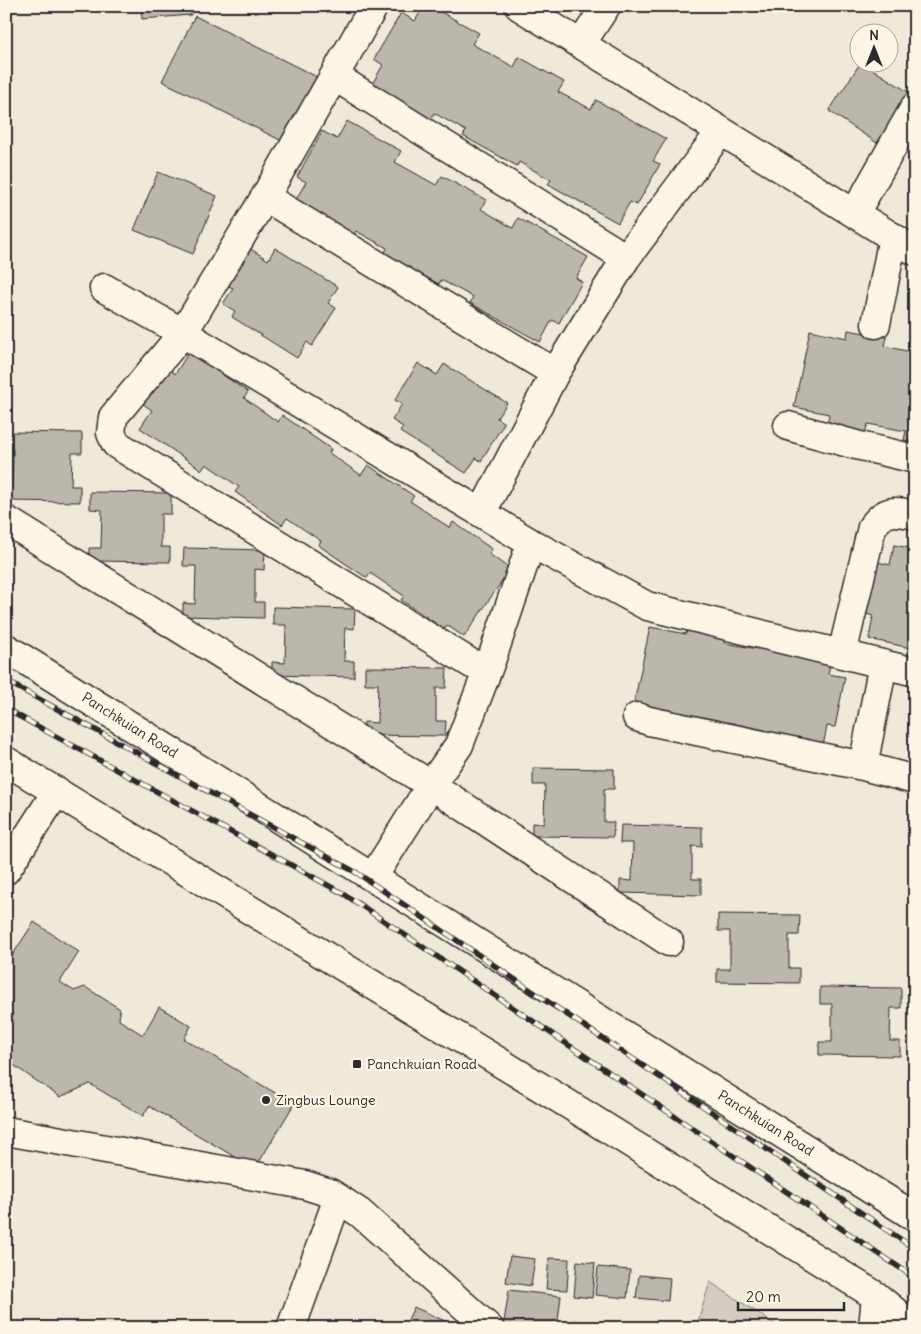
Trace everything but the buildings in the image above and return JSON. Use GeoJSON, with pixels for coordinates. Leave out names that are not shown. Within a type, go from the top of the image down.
{"type":"FeatureCollection","features":[{"type":"Feature","properties":{"kind":"street"},"geometry":{"type":"LineString","coordinates":[[374,6],[265,197],[183,333],[113,417],[111,433],[116,444],[472,664],[484,665],[491,661]]}},
{"type":"Feature","properties":{"kind":"street"},"geometry":{"type":"LineString","coordinates":[[519,6],[904,244],[876,324]]}},
{"type":"Feature","properties":{"kind":"street"},"geometry":{"type":"LineString","coordinates":[[581,44],[606,6]]}},
{"type":"Feature","properties":{"kind":"street"},"geometry":{"type":"LineString","coordinates":[[334,76],[626,258]]}},
{"type":"Feature","properties":{"kind":"street"},"geometry":{"type":"LineString","coordinates":[[855,213],[915,108]]}},
{"type":"Feature","properties":{"kind":"street"},"geometry":{"type":"LineString","coordinates":[[482,512],[555,373],[626,258],[720,131]]}},
{"type":"Feature","properties":{"kind":"street"},"geometry":{"type":"LineString","coordinates":[[265,197],[555,373]]}},
{"type":"Feature","properties":{"kind":"street"},"geometry":{"type":"LineString","coordinates":[[104,288],[183,333],[531,543],[646,606],[915,672]]}},
{"type":"Feature","properties":{"kind":"street"},"geometry":{"type":"LineString","coordinates":[[788,426],[915,459]]}},
{"type":"Feature","properties":{"kind":"street"},"geometry":{"type":"LineString","coordinates":[[842,654],[872,526],[880,515],[895,511],[915,515]]}},
{"type":"Feature","properties":{"kind":"street"},"geometry":{"type":"LineString","coordinates":[[6,520],[431,785],[669,942]]}},
{"type":"Feature","properties":{"kind":"street"},"geometry":{"type":"LineString","coordinates":[[373,878],[459,744],[491,661],[531,543]]}},
{"type":"Feature","properties":{"kind":"street","name":"Panchkuian Road"},"geometry":{"type":"LineString","coordinates":[[6,648],[911,1213]]}},
{"type":"Feature","properties":{"kind":"street"},"geometry":{"type":"LineString","coordinates":[[863,766],[883,664]]}},
{"type":"Feature","properties":{"kind":"street"},"geometry":{"type":"LineString","coordinates":[[637,717],[649,722],[863,766],[915,780]]}},
{"type":"Feature","properties":{"kind":"street"},"geometry":{"type":"LineString","coordinates":[[6,761],[568,1104],[876,1296],[915,1328]]}},
{"type":"Feature","properties":{"kind":"street"},"geometry":{"type":"LineString","coordinates":[[6,870],[56,791]]}},
{"type":"Feature","properties":{"kind":"street"},"geometry":{"type":"LineString","coordinates":[[6,1131],[305,1185],[330,1193],[360,1213],[489,1328]]}},
{"type":"Feature","properties":{"kind":"street"},"geometry":{"type":"LineString","coordinates":[[291,1328],[338,1198]]}},
{"type":"Feature","properties":{"kind":"street"},"geometry":{"type":"LineString","coordinates":[[873,1328],[876,1296]]}},
{"type":"Feature","properties":{"kind":"shaded area"},"geometry":{"type":"Polygon","coordinates":[[[710,1282],[781,1328],[696,1328],[710,1282]]]}},
{"type":"Feature","properties":{"kind":"railway"},"geometry":{"type":"LineString","coordinates":[[6,681],[357,873],[915,1249]]}},
{"type":"Feature","properties":{"kind":"railway"},"geometry":{"type":"LineString","coordinates":[[6,709],[344,894],[915,1278]]}},
{"type":"Feature","properties":{"kind":"place","name":"Panchkuian Road"},"geometry":{"type":"Point","coordinates":[357,1064]}},
{"type":"Feature","properties":{"kind":"place","name":"Zingbus Lounge"},"geometry":{"type":"Point","coordinates":[266,1100]}}]}
